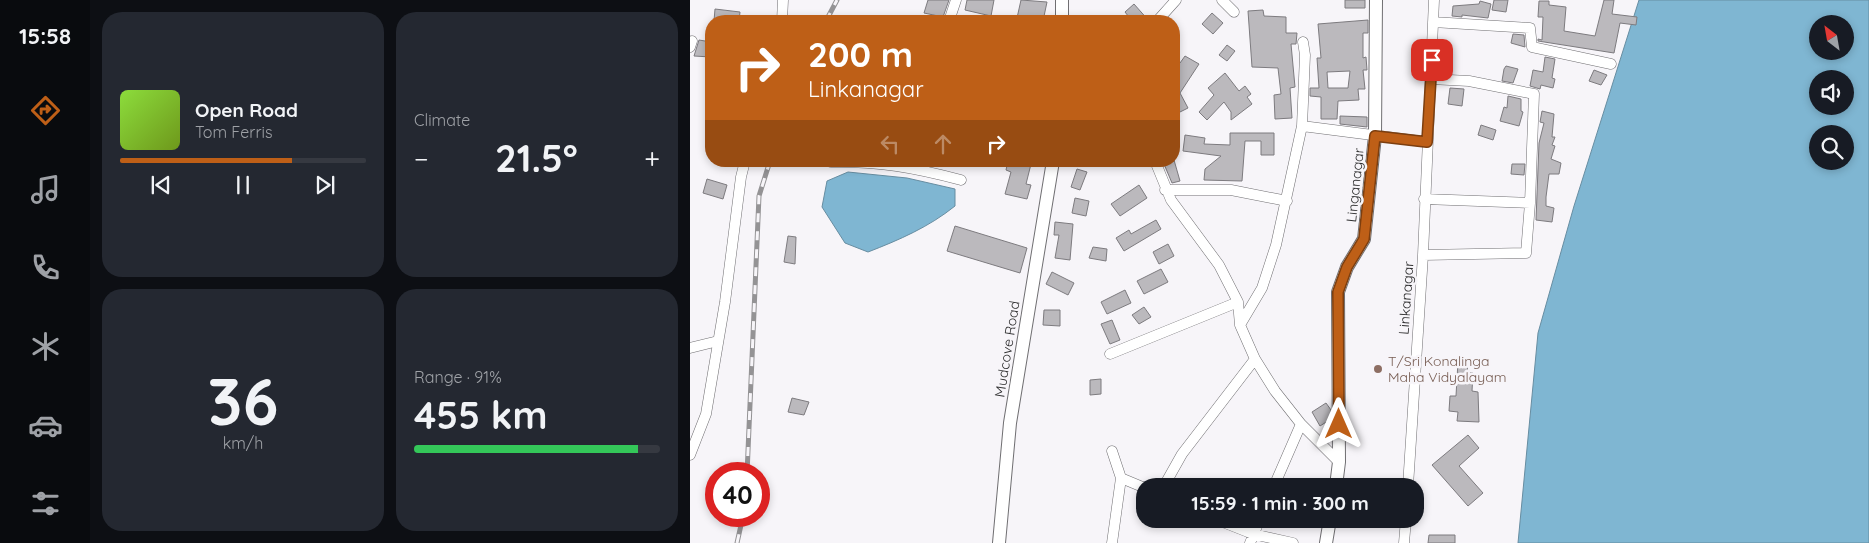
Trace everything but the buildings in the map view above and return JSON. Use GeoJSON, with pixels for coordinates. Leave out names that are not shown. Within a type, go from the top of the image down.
{"type":"FeatureCollection","features":[{"type":"Feature","properties":{"kind":"street"},"geometry":{"type":"LineString","coordinates":[[782,15],[783,0]]}},
{"type":"Feature","properties":{"kind":"street"},"geometry":{"type":"LineString","coordinates":[[951,15],[956,0]]}},
{"type":"Feature","properties":{"kind":"street"},"geometry":{"type":"LineString","coordinates":[[1163,15],[1176,0]]}},
{"type":"Feature","properties":{"kind":"street"},"geometry":{"type":"LineString","coordinates":[[1222,0],[1234,12]]}},
{"type":"Feature","properties":{"kind":"street","name":"Linganagar"},"geometry":{"type":"LineString","coordinates":[[1337,478],[1340,462],[1338,292],[1347,267],[1364,239],[1375,136],[1376,0]]}},
{"type":"Feature","properties":{"kind":"street","name":"Linkanagar"},"geometry":{"type":"LineString","coordinates":[[1409,478],[1423,255],[1434,0]]}},
{"type":"Feature","properties":{"kind":"street"},"geometry":{"type":"LineString","coordinates":[[1433,22],[1530,28],[1532,47],[1611,64]]}},
{"type":"Feature","properties":{"kind":"street"},"geometry":{"type":"LineString","coordinates":[[1240,325],[1262,288],[1287,201],[1302,126],[1305,55],[1303,42]]}},
{"type":"Feature","properties":{"kind":"street"},"geometry":{"type":"LineString","coordinates":[[1423,255],[1526,254],[1530,203],[1534,94],[1469,81],[1431,79]]}},
{"type":"Feature","properties":{"kind":"street"},"geometry":{"type":"LineString","coordinates":[[1302,126],[1427,142]]}},
{"type":"Feature","properties":{"kind":"street"},"geometry":{"type":"LineString","coordinates":[[690,455],[706,414],[744,167]]}},
{"type":"Feature","properties":{"kind":"street"},"geometry":{"type":"LineString","coordinates":[[924,167],[960,180]]}},
{"type":"Feature","properties":{"kind":"street","name":"Mudcove Road"},"geometry":{"type":"LineString","coordinates":[[999,543],[1010,423],[1052,167]]}},
{"type":"Feature","properties":{"kind":"street"},"geometry":{"type":"LineString","coordinates":[[1157,167],[1165,190],[1219,265],[1238,302],[1240,325],[1255,359],[1301,424],[1340,462]]}},
{"type":"Feature","properties":{"kind":"street"},"geometry":{"type":"LineString","coordinates":[[1165,190],[1231,190],[1287,201]]}},
{"type":"Feature","properties":{"kind":"street"},"geometry":{"type":"LineString","coordinates":[[1424,199],[1530,203]]}},
{"type":"Feature","properties":{"kind":"street"},"geometry":{"type":"LineString","coordinates":[[1110,354],[1238,302]]}},
{"type":"Feature","properties":{"kind":"street"},"geometry":{"type":"LineString","coordinates":[[690,348],[718,341]]}},
{"type":"Feature","properties":{"kind":"street"},"geometry":{"type":"LineString","coordinates":[[1168,478],[1182,454],[1255,359]]}},
{"type":"Feature","properties":{"kind":"street"},"geometry":{"type":"LineString","coordinates":[[1277,478],[1301,424]]}},
{"type":"Feature","properties":{"kind":"street"},"geometry":{"type":"LineString","coordinates":[[1112,451],[1120,478],[1112,543]]}},
{"type":"Feature","properties":{"kind":"street"},"geometry":{"type":"LineString","coordinates":[[1120,478],[1136,484]]}},
{"type":"Feature","properties":{"kind":"street"},"geometry":{"type":"LineString","coordinates":[[1233,528],[1252,538],[1293,543]]}},
{"type":"Feature","properties":{"kind":"street"},"geometry":{"type":"LineString","coordinates":[[1326,543],[1328,528]]}},
{"type":"Feature","properties":{"kind":"street"},"geometry":{"type":"LineString","coordinates":[[1404,543],[1405,528]]}},
{"type":"Feature","properties":{"kind":"water"},"geometry":{"type":"Polygon","coordinates":[[[1639,0],[1869,0],[1869,543],[1518,543],[1538,333],[1574,206],[1639,0]]]}},
{"type":"Feature","properties":{"kind":"water"},"geometry":{"type":"Polygon","coordinates":[[[848,172],[907,178],[955,189],[955,206],[913,232],[868,252],[845,243],[822,207],[827,181],[848,172]]]}},
{"type":"Feature","properties":{"kind":"railway"},"geometry":{"type":"LineString","coordinates":[[829,15],[837,0]]}},
{"type":"Feature","properties":{"kind":"railway"},"geometry":{"type":"LineString","coordinates":[[748,462],[759,196],[768,167]]}},
{"type":"Feature","properties":{"kind":"railway"},"geometry":{"type":"LineString","coordinates":[[737,543],[741,527]]}},
{"type":"Feature","properties":{"kind":"place","name":"T/Sri Konalinga Maha Vidyalayam"},"geometry":{"type":"Point","coordinates":[1378,369]}},
{"type":"Feature","properties":{"kind":"route"},"geometry":{"type":"LineString","coordinates":[[1339,424],[1338,292],[1347,267],[1364,239],[1375,136],[1427,142],[1432,60]]}}]}
